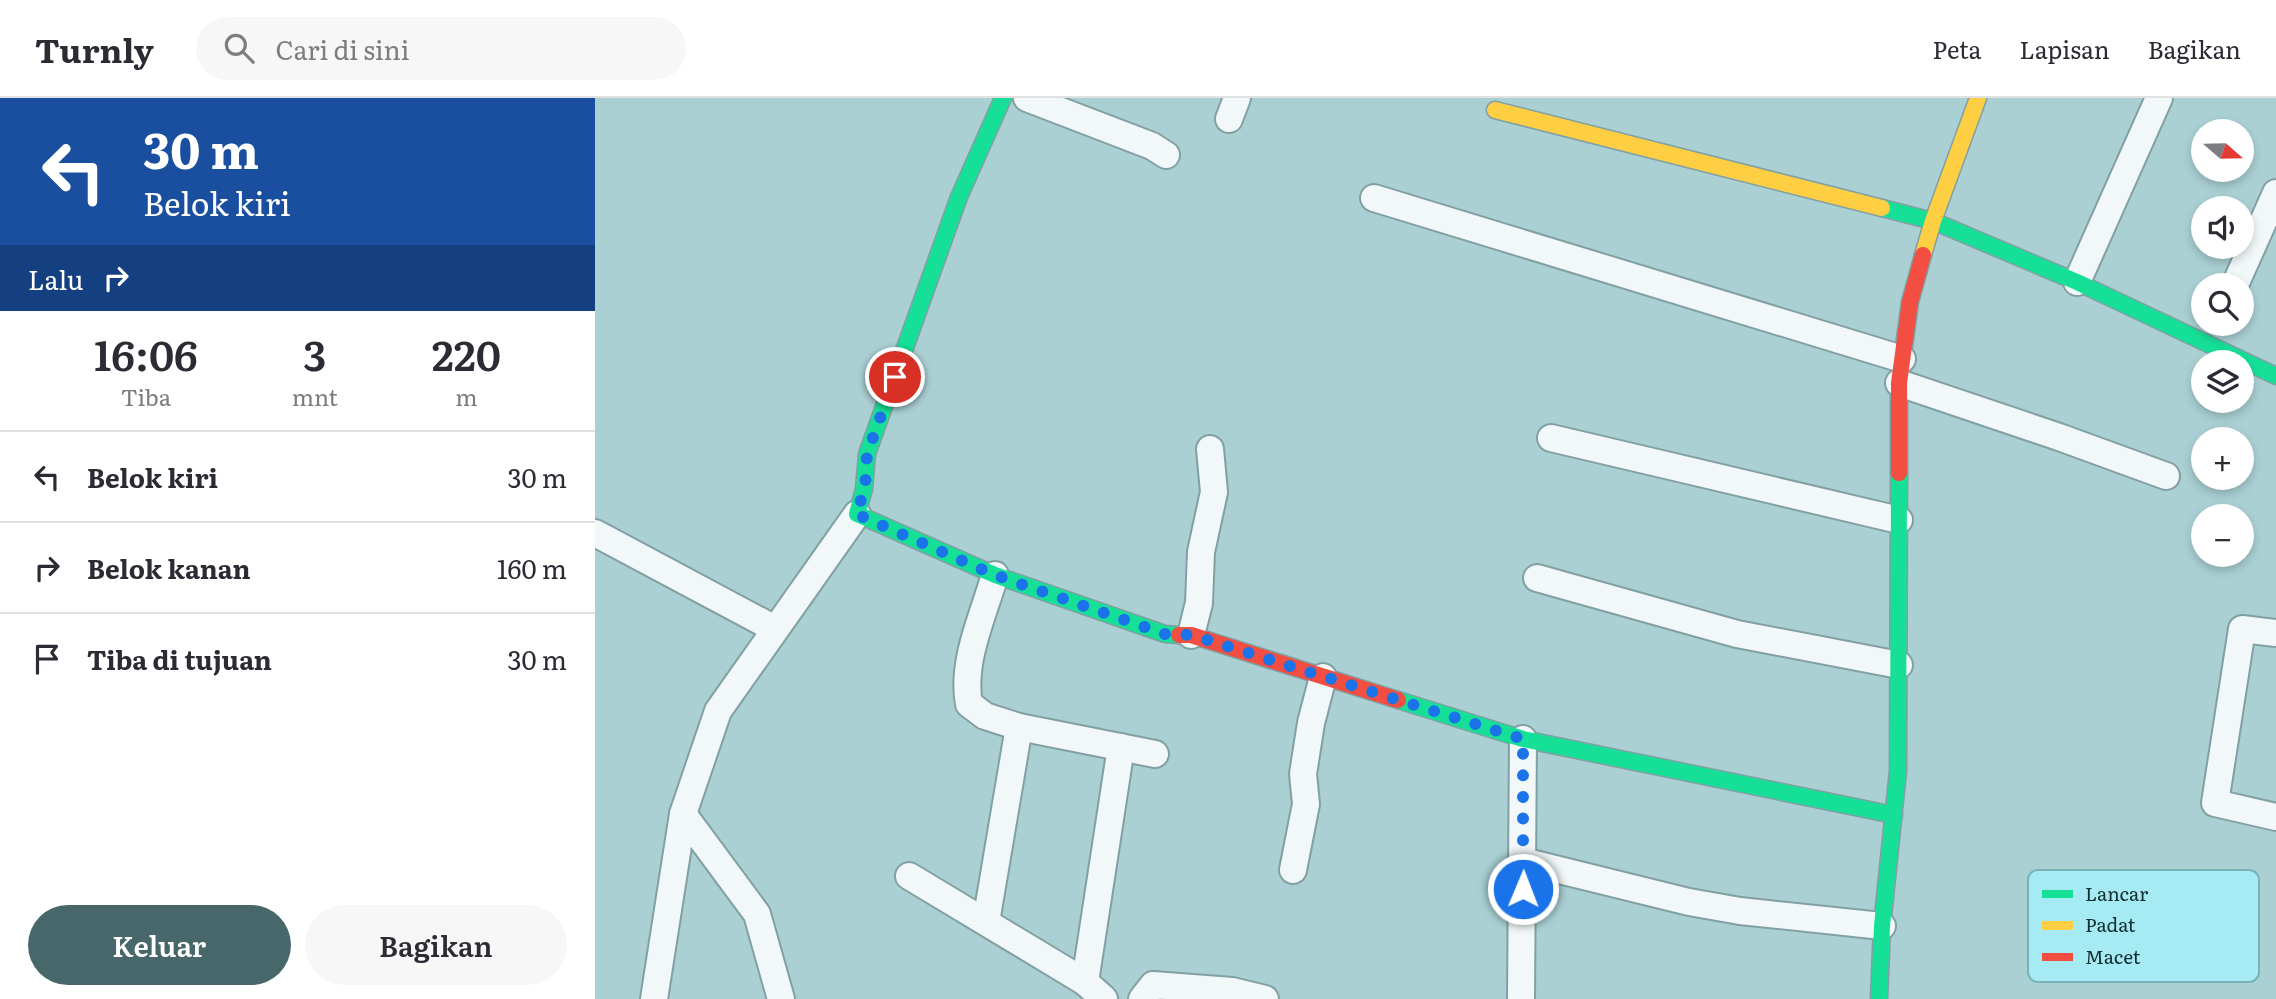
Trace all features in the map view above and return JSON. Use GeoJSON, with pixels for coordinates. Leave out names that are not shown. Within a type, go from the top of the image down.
{"type":"FeatureCollection","features":[{"type":"Feature","properties":{"kind":"street"},"geometry":{"type":"LineString","coordinates":[[655,999],[683,814],[718,711],[856,514],[865,489],[867,454],[959,197],[1003,98]]}},
{"type":"Feature","properties":{"kind":"street"},"geometry":{"type":"LineString","coordinates":[[1027,98],[1152,146],[1165,155]]}},
{"type":"Feature","properties":{"kind":"street"},"geometry":{"type":"LineString","coordinates":[[1879,999],[1882,926],[1898,771],[1901,371],[1910,302],[1933,221],[1978,98]]}},
{"type":"Feature","properties":{"kind":"street"},"geometry":{"type":"LineString","coordinates":[[2077,282],[2159,98]]}},
{"type":"Feature","properties":{"kind":"street"},"geometry":{"type":"LineString","coordinates":[[1495,110],[1933,221],[2077,282],[2191,325]]}},
{"type":"Feature","properties":{"kind":"street"},"geometry":{"type":"LineString","coordinates":[[2240,273],[2276,193]]}},
{"type":"Feature","properties":{"kind":"street"},"geometry":{"type":"LineString","coordinates":[[1374,198],[1901,371],[2059,437],[2166,476]]}},
{"type":"Feature","properties":{"kind":"street"},"geometry":{"type":"LineString","coordinates":[[2217,336],[2276,376]]}},
{"type":"Feature","properties":{"kind":"street"},"geometry":{"type":"LineString","coordinates":[[1551,438],[1899,520]]}},
{"type":"Feature","properties":{"kind":"street"},"geometry":{"type":"LineString","coordinates":[[1191,635],[1199,603],[1202,552],[1214,492],[1210,449]]}},
{"type":"Feature","properties":{"kind":"street"},"geometry":{"type":"LineString","coordinates":[[856,514],[995,575],[1165,634],[1191,635],[1523,739],[1894,816]]}},
{"type":"Feature","properties":{"kind":"street"},"geometry":{"type":"LineString","coordinates":[[595,533],[775,629]]}},
{"type":"Feature","properties":{"kind":"street"},"geometry":{"type":"LineString","coordinates":[[995,575],[970,659],[966,688],[969,704],[985,716],[1019,727],[1156,754]]}},
{"type":"Feature","properties":{"kind":"street"},"geometry":{"type":"LineString","coordinates":[[1537,578],[1737,634],[1899,665]]}},
{"type":"Feature","properties":{"kind":"street"},"geometry":{"type":"LineString","coordinates":[[2276,633],[2242,629],[2215,803],[2276,817]]}},
{"type":"Feature","properties":{"kind":"street"},"geometry":{"type":"LineString","coordinates":[[1293,870],[1305,811],[1303,774],[1311,723],[1323,677]]}},
{"type":"Feature","properties":{"kind":"street"},"geometry":{"type":"LineString","coordinates":[[986,922],[1019,727]]}},
{"type":"Feature","properties":{"kind":"street"},"geometry":{"type":"LineString","coordinates":[[1521,999],[1523,739]]}},
{"type":"Feature","properties":{"kind":"street"},"geometry":{"type":"LineString","coordinates":[[909,876],[1094,991],[1121,747]]}},
{"type":"Feature","properties":{"kind":"street"},"geometry":{"type":"LineString","coordinates":[[683,814],[757,914],[781,999]]}},
{"type":"Feature","properties":{"kind":"street"},"geometry":{"type":"LineString","coordinates":[[1523,861],[1708,906],[1882,926]]}},
{"type":"Feature","properties":{"kind":"street"},"geometry":{"type":"LineString","coordinates":[[1142,999],[1153,985],[1232,992],[1265,999]]}},
{"type":"Feature","properties":{"kind":"traffic: fast"},"geometry":{"type":"LineString","coordinates":[[1003,98],[959,197],[867,454],[864,489],[857,514],[995,575],[1165,634],[1179,635]]}},
{"type":"Feature","properties":{"kind":"traffic: fast"},"geometry":{"type":"LineString","coordinates":[[1882,208],[1933,221],[2077,282],[2276,376]]}},
{"type":"Feature","properties":{"kind":"traffic: fast"},"geometry":{"type":"LineString","coordinates":[[1879,999],[1882,926],[1898,771],[1899,473]]}},
{"type":"Feature","properties":{"kind":"traffic: fast"},"geometry":{"type":"LineString","coordinates":[[1398,700],[1523,739],[1894,815]]}},
{"type":"Feature","properties":{"kind":"traffic: slow"},"geometry":{"type":"LineString","coordinates":[[1923,255],[1978,98]]}},
{"type":"Feature","properties":{"kind":"traffic: slow"},"geometry":{"type":"LineString","coordinates":[[1495,110],[1882,208]]}},
{"type":"Feature","properties":{"kind":"traffic: jam"},"geometry":{"type":"LineString","coordinates":[[1899,473],[1899,383],[1910,302],[1923,255]]}},
{"type":"Feature","properties":{"kind":"traffic: jam"},"geometry":{"type":"LineString","coordinates":[[1179,635],[1191,635],[1398,700]]}},
{"type":"Feature","properties":{"kind":"route"},"geometry":{"type":"LineString","coordinates":[[895,377],[867,454],[865,489],[856,514],[995,575],[1165,634],[1191,635],[1523,739],[1523,889]]}}]}
